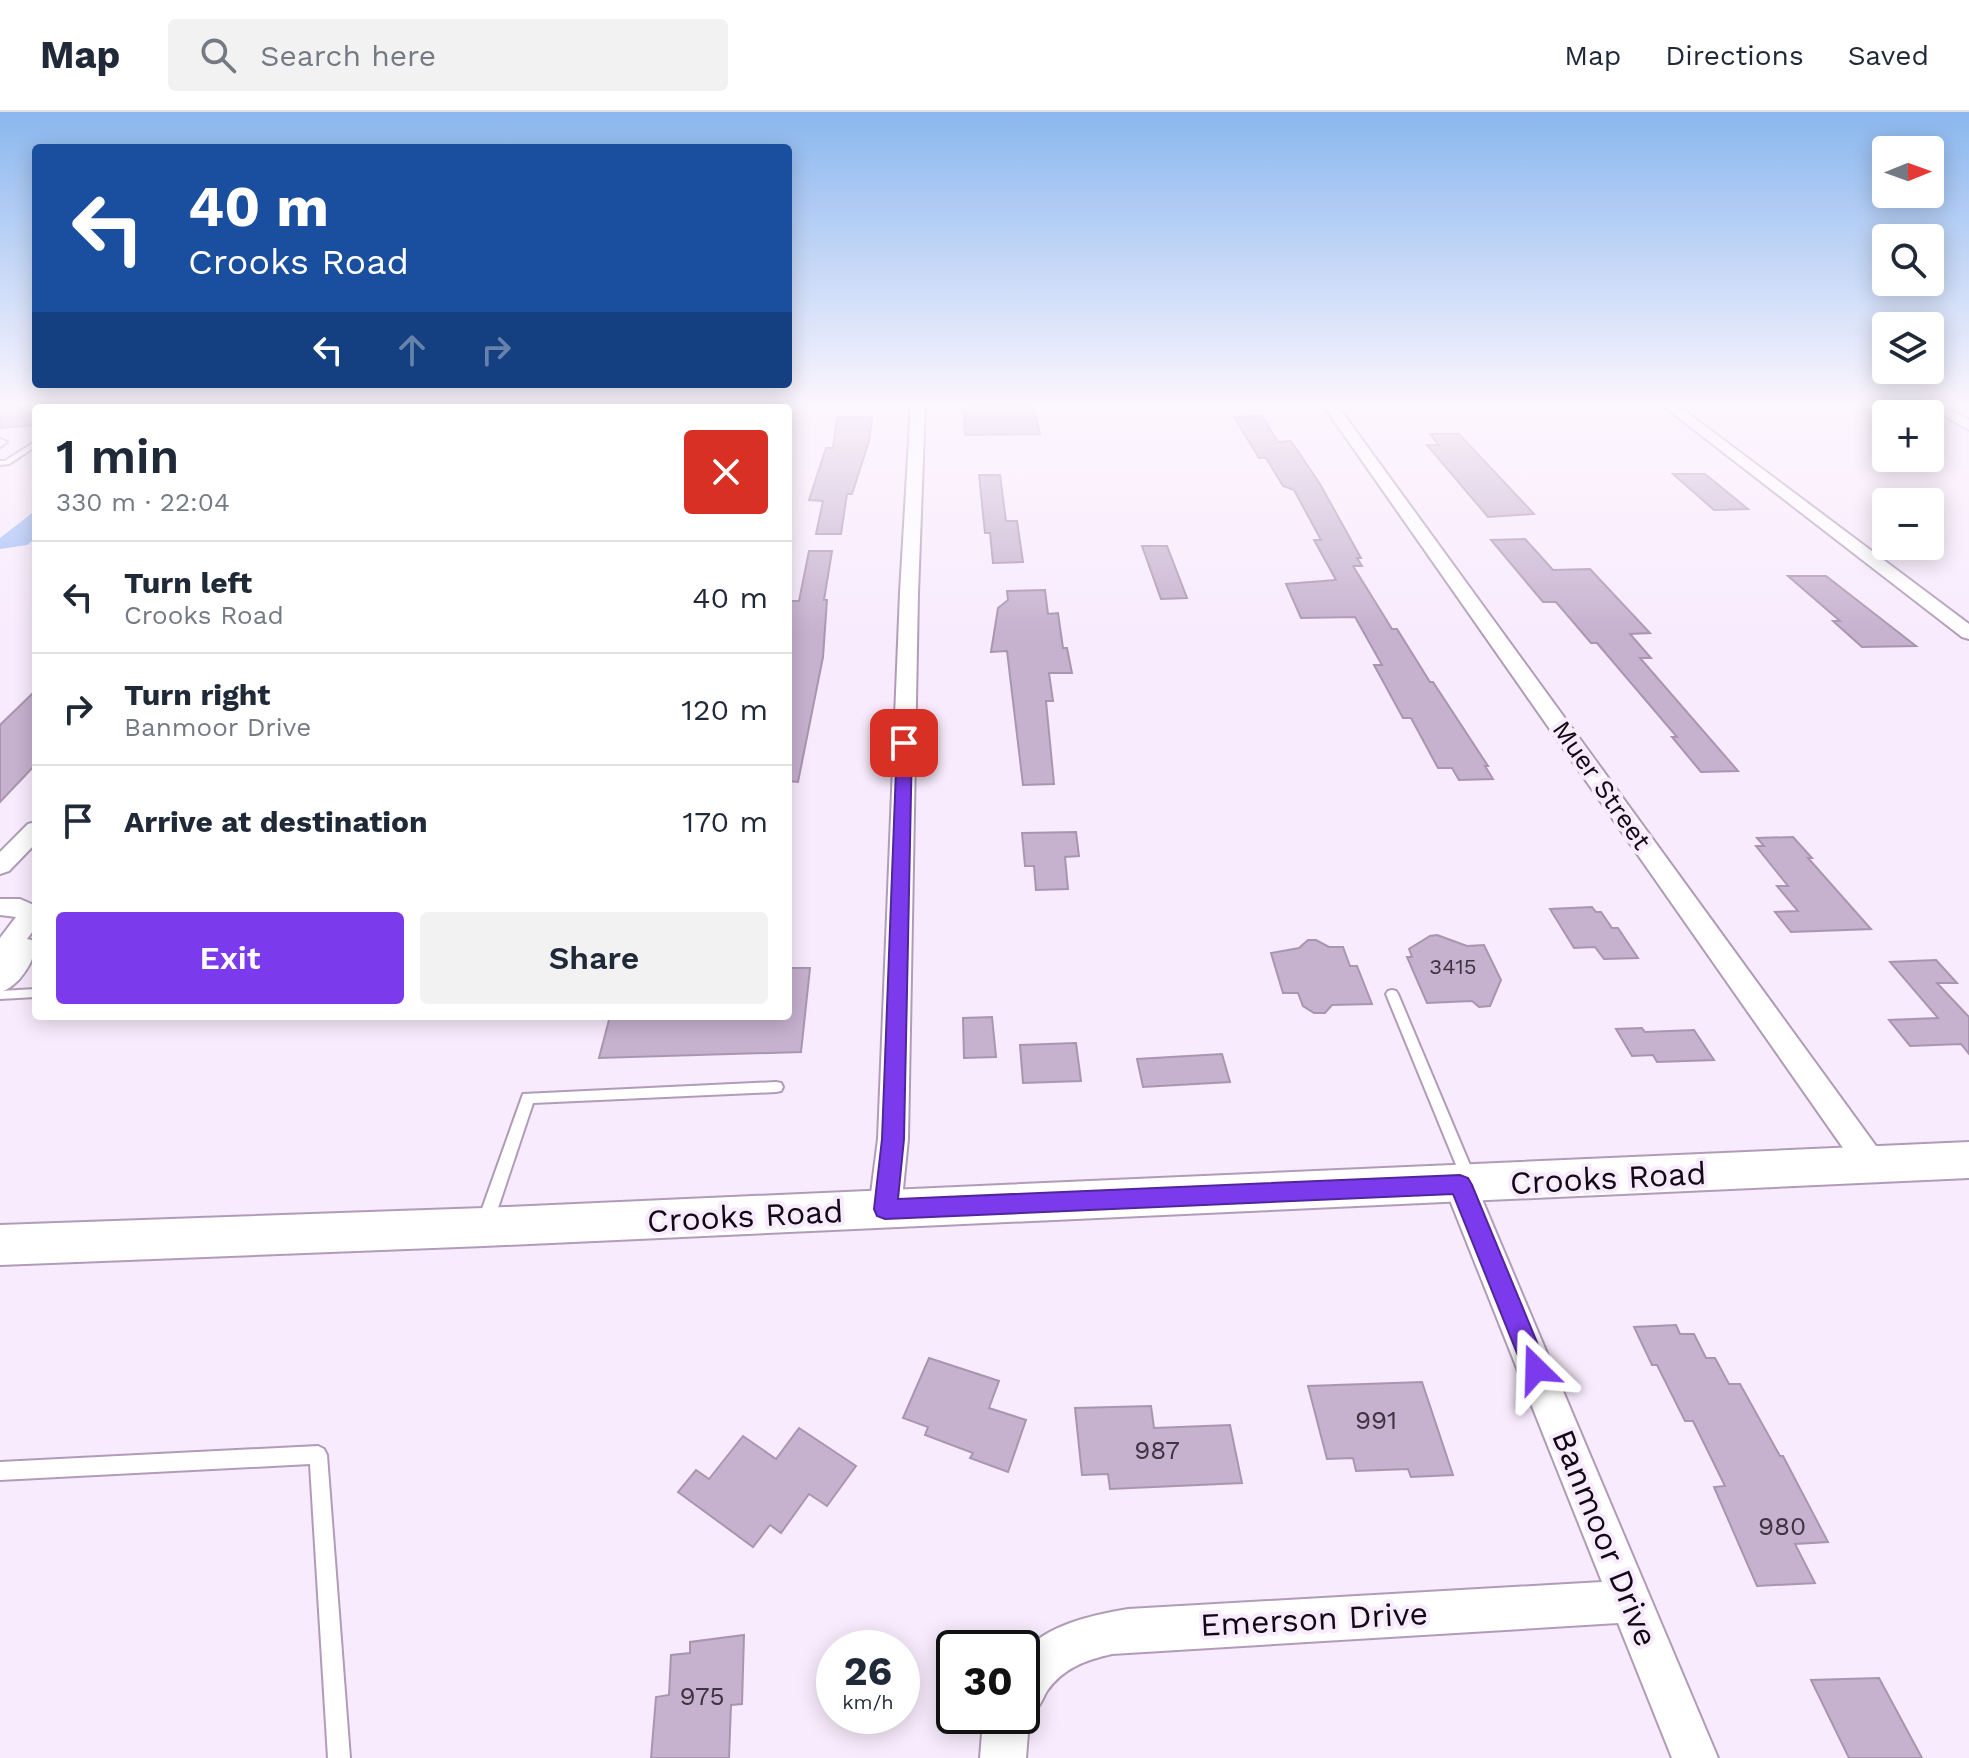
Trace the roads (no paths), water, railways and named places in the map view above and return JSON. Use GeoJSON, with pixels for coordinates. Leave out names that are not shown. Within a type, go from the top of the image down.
{"type":"FeatureCollection","features":[{"type":"Feature","properties":{"kind":"main road","name":"Crooks Road"},"geometry":{"type":"LineString","coordinates":[[0,1245],[484,1227],[1969,1160]]}},
{"type":"Feature","properties":{"kind":"street"},"geometry":{"type":"LineString","coordinates":[[885,1209],[893,1139],[914,482]]}},
{"type":"Feature","properties":{"kind":"street","name":"Muer Street"},"geometry":{"type":"LineString","coordinates":[[1385,482],[1873,1166]]}},
{"type":"Feature","properties":{"kind":"street"},"geometry":{"type":"LineString","coordinates":[[1770,482],[1969,633]]}},
{"type":"Feature","properties":{"kind":"street"},"geometry":{"type":"LineString","coordinates":[[0,866],[32,833]]}},
{"type":"Feature","properties":{"kind":"street"},"geometry":{"type":"LineString","coordinates":[[0,907],[20,907],[31,915],[0,957]]}},
{"type":"Feature","properties":{"kind":"street"},"geometry":{"type":"LineString","coordinates":[[0,983],[32,944]]}},
{"type":"Feature","properties":{"kind":"street","name":"Banmoor Drive"},"geometry":{"type":"LineString","coordinates":[[1466,1184],[1695,1758]]}},
{"type":"Feature","properties":{"kind":"street","name":"Emerson Drive"},"geometry":{"type":"LineString","coordinates":[[1040,1671],[1055,1652],[1088,1636],[1128,1630],[1631,1601]]}},
{"type":"Feature","properties":{"kind":"street"},"geometry":{"type":"LineString","coordinates":[[1003,1758],[1005,1734]]}},
{"type":"Feature","properties":{"kind":"lane"},"geometry":{"type":"LineString","coordinates":[[0,995],[32,993]]}},
{"type":"Feature","properties":{"kind":"lane"},"geometry":{"type":"LineString","coordinates":[[1392,994],[1466,1184]]}},
{"type":"Feature","properties":{"kind":"lane"},"geometry":{"type":"LineString","coordinates":[[484,1227],[528,1098],[776,1087]]}},
{"type":"Feature","properties":{"kind":"lane"},"geometry":{"type":"LineString","coordinates":[[0,1471],[318,1455],[339,1758]]}},
{"type":"Feature","properties":{"kind":"water"},"geometry":{"type":"Polygon","coordinates":[[[32,513],[32,541],[27,545],[0,549],[0,538],[32,513]]]}}]}
